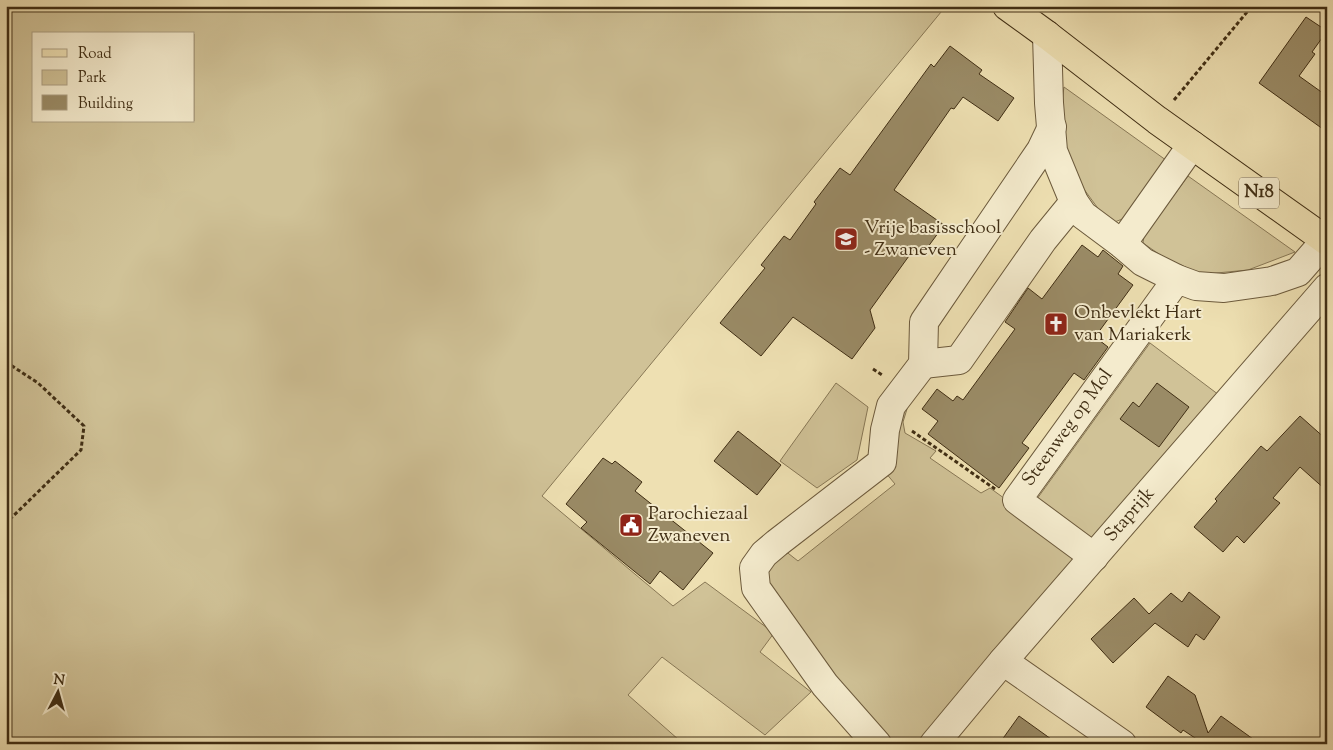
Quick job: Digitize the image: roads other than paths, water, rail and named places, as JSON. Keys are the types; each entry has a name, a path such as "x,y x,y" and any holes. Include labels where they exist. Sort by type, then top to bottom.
{"main road":[{"name":"N18","path":"1007,6 1192,146 1326,240"}],"street":[{"path":"1047,35 1049,103 1053,151 1074,202 1083,215 1143,262 1196,286 1224,288 1272,280 1298,272 1326,240"},
{"path":"876,744 825,685 756,588 754,568 764,554 777,543 882,462 885,430 891,406 924,364 924,322 1041,150 1052,127"},
{"path":"1122,244 1192,146"},
{"path":"924,364 959,360 1043,240 1074,202"},
{"name":"Steenweg op Mol","path":"1094,557 1016,500 1177,279"},
{"name":"Staprijk","path":"934,744 1003,661 1327,288"},
{"path":"1003,661 1122,744"}],"place":[{"name":"Vrije basisschool - Zwaneven","path":"846,239"},
{"name":"Onbevlekt Hart van Mariakerk","path":"1056,324"},
{"name":"Parochiezaal Zwaneven","path":"631,525"}]}
